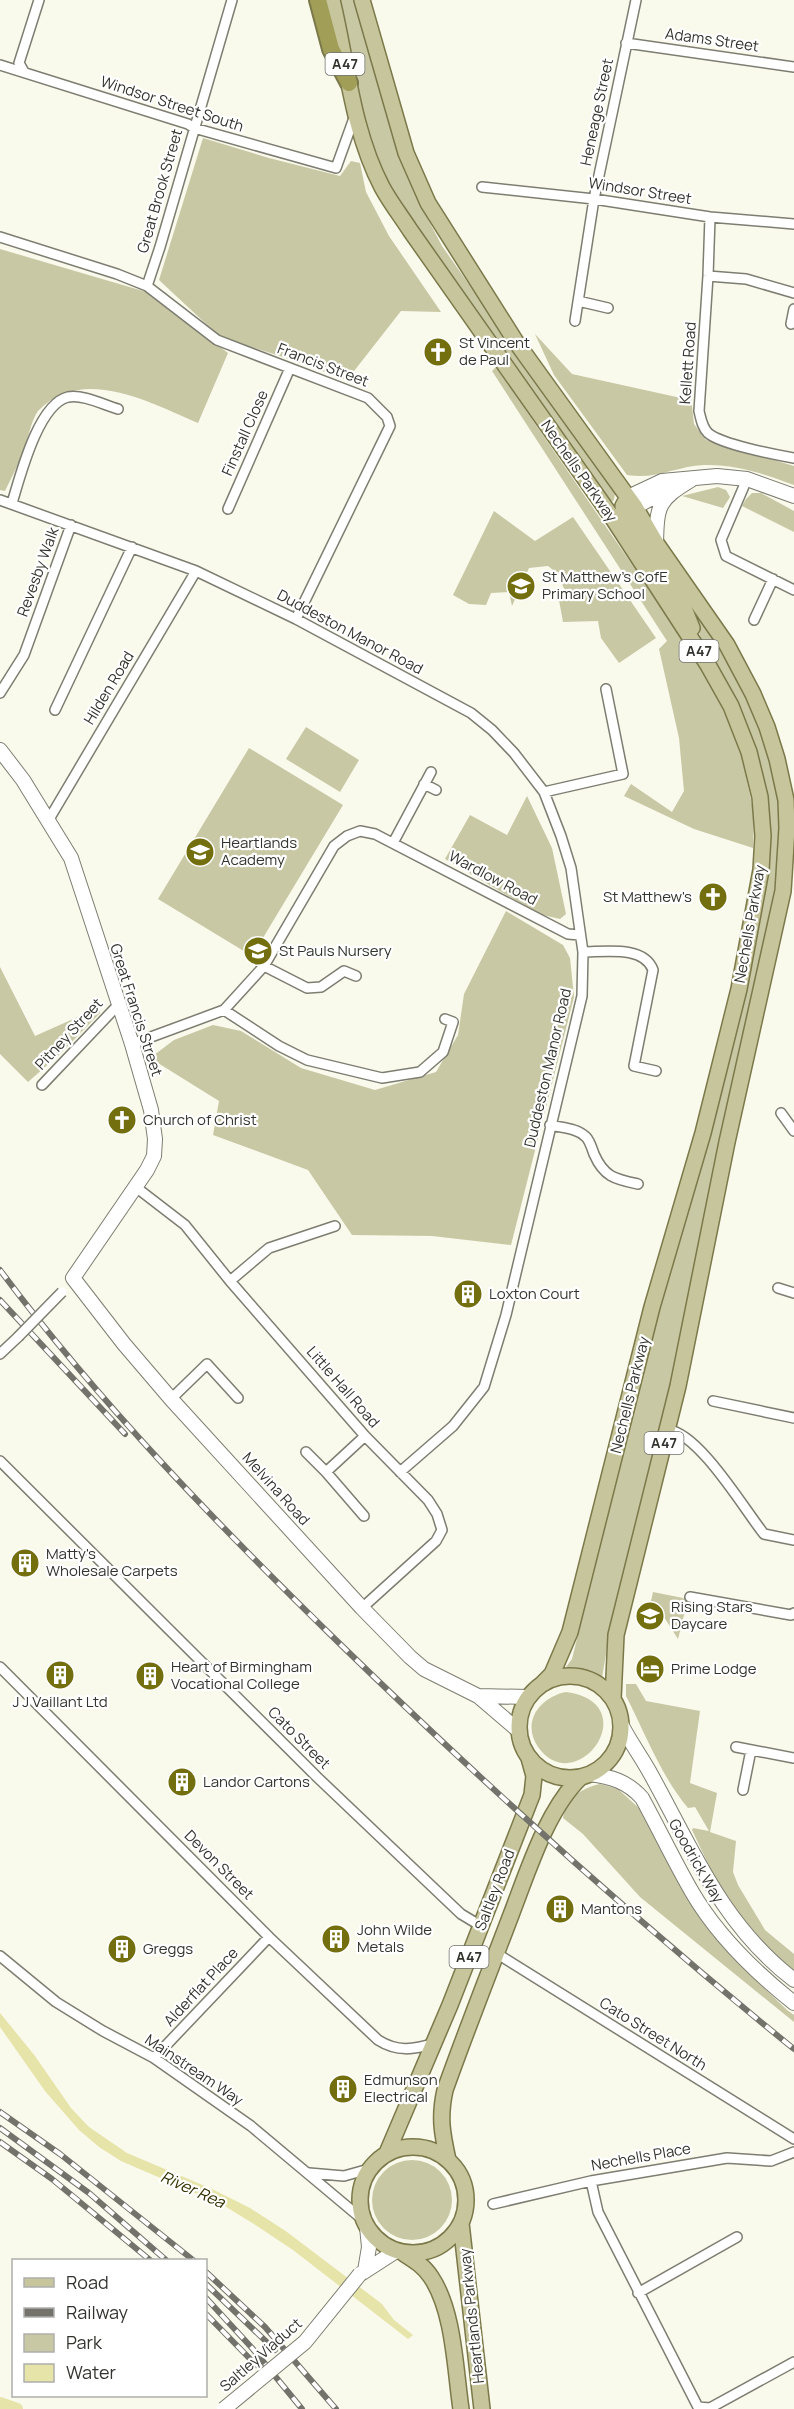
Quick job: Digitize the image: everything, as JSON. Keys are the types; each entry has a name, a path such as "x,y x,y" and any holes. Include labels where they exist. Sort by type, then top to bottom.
{"highway":[{"path":"318,0 330,49 349,83"}],"main road":[{"name":"Nechells Parkway","path":"332,0 366,150 387,196 625,510 657,543 727,645 753,694 777,759 786,800 787,828 783,891 668,1430 616,1635 613,1699"},
{"name":"Nechells Parkway","path":"362,0 406,153 428,203 669,579 686,611 702,656 731,706 749,752 760,797 763,836 757,901 739,988 703,1133 649,1318 570,1632 552,1674 541,1685"},
{"path":"625,510 662,481 717,476 747,478 794,496"},
{"path":"657,543 659,508 670,493 695,478"},
{"name":"Great Francis Street","path":"0,750 24,780 71,858 132,1044 151,1110 155,1139 154,1156 137,1188 73,1278"},
{"name":"Melvina Road","path":"73,1278 124,1344 171,1399 362,1608 410,1657 424,1669 478,1696 519,1731"},
{"name":"A47","path":"528,1697 541,1685 556,1678 580,1677 602,1687 613,1699 621,1724 619,1739 613,1754 603,1766 586,1775"},
{"name":"Melvina Road","path":"478,1696 528,1697"},
{"path":"519,1731 522,1707 528,1697"},
{"name":"Goodrick Way","path":"621,1724 648,1769 696,1862 726,1910 746,1935 794,1980"},
{"name":"A47","path":"519,1731 522,1745 529,1758"},
{"path":"529,1758 539,1768 552,1775 567,1778 586,1775"},
{"name":"Saltley Road","path":"387,2153 435,2043 532,1795 534,1776 529,1758"},
{"name":"Saltley Road","path":"448,2160 441,2130 440,2110 445,2090 496,1953 547,1828 568,1789 586,1775"},
{"name":"Goodrick Way","path":"586,1775 625,1782 635,1790 693,1893 717,1927 739,1954 794,2003"},
{"path":"362,2273 369,2247 359,2202 362,2185 369,2169 387,2153 403,2147 419,2147 434,2151 448,2160 459,2173 465,2189 466,2207 461,2223 451,2238 437,2248 420,2253 399,2252 384,2246 364,2223"},
{"name":"Heartlands Parkway","path":"461,2223 482,2409"},
{"name":"Heartlands Parkway","path":"399,2252 420,2264 431,2277 443,2304 449,2323 461,2409"},
{"name":"Saltley Viaduct","path":"224,2409 305,2342 362,2273 399,2252"}],"street":[{"path":"24,72 20,63 39,0"},
{"name":"Great Brook Street","path":"147,286 232,0"},
{"name":"Heneage Street","path":"575,321 594,198 636,0"},
{"name":"Adams Street","path":"626,43 794,67"},
{"name":"Windsor Street South","path":"0,64 188,124 194,128 336,168 346,146 356,113"},
{"name":"Windsor Street","path":"482,187 594,198 710,217 794,224"},
{"name":"Kellett Road","path":"710,217 699,411 704,427 716,437 769,454 794,458"},
{"name":"Francis Street","path":"0,237 117,274 147,286 217,340 368,398 387,417 390,426 296,619"},
{"path":"708,276 746,279 794,293"},
{"path":"578,301 608,308"},
{"path":"791,324 794,309"},
{"name":"Finstall Close","path":"228,509 290,368"},
{"path":"12,503 42,421 51,408 67,397 88,399 118,409"},
{"path":"747,478 721,540 722,547 726,556 794,590"},
{"name":"Duddeston Manor Road","path":"0,500 196,571 296,619 471,713 514,753 544,792 570,867 583,952 582,996 506,1315 484,1387 453,1426 400,1472"},
{"name":"Revesby Walk","path":"0,693 24,655 71,525"},
{"path":"56,710 132,547"},
{"name":"Hilden Road","path":"48,821 196,571"},
{"path":"754,620 773,579"},
{"path":"544,792 623,774 606,688"},
{"path":"393,843 431,772"},
{"path":"424,784 436,790"},
{"name":"Wardlow Road","path":"132,1044 224,1010 264,966 334,846 347,836 360,831 375,834 568,934 580,936"},
{"path":"583,952 636,953 651,963 653,970 630,1064 656,1071"},
{"path":"264,966 307,988 321,987 341,968 356,975"},
{"name":"Pitney Street","path":"42,1085 118,1005"},
{"path":"224,1010 279,1046 307,1060 382,1078 420,1072 442,1052 453,1021"},
{"path":"781,1113 794,1131"},
{"path":"550,1125 576,1131 587,1137 605,1172 615,1179 638,1184"},
{"path":"612,1191 615,1179"},
{"name":"Little Hall Road","path":"137,1188 185,1225 230,1281 364,1436 428,1500 437,1514 442,1530 436,1541 362,1608"},
{"path":"230,1281 269,1248 335,1226"},
{"path":"0,1354 73,1278"},
{"path":"778,1288 794,1293"},
{"path":"171,1399 207,1364 238,1398"},
{"path":"713,1401 794,1418"},
{"path":"668,1430 674,1430 690,1441 713,1465 764,1534 794,1540"},
{"path":"326,1472 364,1436"},
{"path":"306,1452 364,1516"},
{"name":"Cato Street","path":"0,1461 317,1777 461,1914 481,1926"},
{"path":"690,1597 790,1615 794,1613"},
{"name":"Devon Street","path":"0,1667 269,1937 378,2040 400,2050 435,2043"},
{"path":"736,1747 794,1758"},
{"path":"743,1790 751,1750"},
{"name":"Alderflat Place","path":"154,2058 269,1937"},
{"name":"Cato Street North","path":"496,1953 794,2139"},
{"name":"Mainstream Way","path":"0,1956 56,2002 103,2031 154,2058 251,2126 309,2173 364,2223"},
{"name":"Nechells Place","path":"493,2204 591,2181 728,2158 771,2160 794,2152"},
{"path":"309,2173 344,2176 369,2169"},
{"path":"591,2181 598,2212 698,2407 710,2408 794,2362"},
{"path":"638,2293 737,2236"}],"green space":[{"path":"339,0 358,0 420,204 442,246 615,493 614,500 609,504 412,226 383,170 369,135 346,40"},
{"path":"203,138 340,176 351,161 360,163 366,192 389,236 441,312 401,311 347,380 220,337 159,280"},
{"path":"0,249 150,293 228,353 198,423 160,406 117,392 96,389 76,390 57,397 39,410 17,467 5,491 0,490"},
{"path":"535,334 572,374 681,398 691,397 694,424 706,440 794,466 794,485 750,470 716,465 694,466 647,476 627,475 554,375"},
{"path":"496,367 695,656 730,723 742,757 754,814 753,848 694,829 624,796 631,784 672,812 684,791 679,738 659,649 667,641 492,371"},
{"path":"718,487 726,490 730,497 723,508 682,496"},
{"path":"752,493 761,493 794,511 794,532 742,506"},
{"path":"494,511 535,541 573,517 656,638 619,663 601,638 598,621 563,622 559,600 568,598 558,574 548,566 529,568 512,606 509,592 491,593 486,605 469,604 453,595"},
{"path":"687,598 736,675 753,707 764,740 781,812 779,862 770,919 664,1412 608,1642 602,1678 580,1668 566,1667 572,1659 651,1335 687,1215 769,831 705,648 686,601"},
{"path":"306,727 359,760 340,792 286,759"},
{"path":"249,748 343,805 252,956 158,899"},
{"path":"527,796 552,848 566,914 560,919 539,914 445,859 470,815 507,835"},
{"path":"506,911 563,945 570,958 574,997 511,1245 432,1236 352,1235 308,1170 213,1135 219,1101 150,1058 174,1040 213,1025 241,1031 301,1068 375,1090 436,1072 458,1035 464,994"},
{"path":"0,967 35,1036 100,1007 100,1013 60,1054 28,1082 0,1054"},
{"path":"653,1592 688,1599 678,1639 655,1603 651,1601"},
{"path":"626,1684 636,1684 646,1701 700,1711 690,1783 717,1793 710,1832 736,1841 733,1872 738,1885 765,1930 794,1954 794,1975 745,1928 718,1885 692,1830 693,1828 709,1831 695,1807 688,1808 678,1796 662,1768 626,1696"},
{"path":"566,1692 590,1700 601,1713 603,1728 597,1744 585,1756 570,1763 554,1761 538,1747 533,1738 532,1729 536,1712 541,1705 548,1699"},
{"path":"600,1784 618,1789 640,1809 692,1903 731,1956 794,2015 794,2022 640,1897 583,1834 563,1818 568,1805 576,1795"},
{"path":"412,2160 427,2163 440,2172 449,2185 452,2200 449,2215 440,2228 427,2237 412,2240 397,2237 384,2228 375,2215 372,2200 375,2185 384,2172 397,2163"}],"water":[{"name":"River Rea","path":"0,2013 35,2056 71,2108 89,2127 127,2153 212,2189 250,2208 287,2232 382,2304 394,2320 413,2335 408,2339 293,2250 223,2205 121,2161 99,2147 79,2130 45,2091 0,2027"}],"waterway":[{"path":"0,2403 17,2409"}],"railway":[{"path":"0,1270 78,1368 162,1463 339,1643 562,1851 794,2049"},
{"path":"0,1300 125,1434"},
{"path":"0,2112 60,2154 192,2259"},
{"path":"0,2128 89,2193 165,2259"},
{"path":"0,2142 52,2179 149,2259"},
{"path":"207,2273 265,2327 336,2409"},
{"path":"207,2285 275,2350"},
{"path":"207,2299 252,2348 302,2409"},
{"path":"207,2315 256,2365"}],"place":[{"name":"St Vincent de Paul","path":"438,352"},
{"name":"St Matthew's CofE Primary School","path":"521,586"},
{"name":"Heartlands Academy","path":"200,852"},
{"name":"St Matthew's","path":"713,897"},
{"name":"St Pauls Nursery","path":"258,951"},
{"name":"Church of Christ","path":"122,1120"},
{"name":"Loxton Court","path":"468,1294"},
{"name":"Matty's Wholesale Carpets","path":"25,1563"},
{"name":"Rising Stars Daycare","path":"650,1616"},
{"name":"Prime Lodge","path":"650,1669"},
{"name":"J J Vaillant Ltd","path":"60,1675"},
{"name":"Heart of Birmingham Vocational College","path":"150,1676"},
{"name":"Landor Cartons","path":"182,1782"},
{"name":"Mantons","path":"560,1909"},
{"name":"John Wilde Metals","path":"336,1939"},
{"name":"Greggs","path":"122,1949"},
{"name":"Edmunson Electrical","path":"343,2089"}]}
